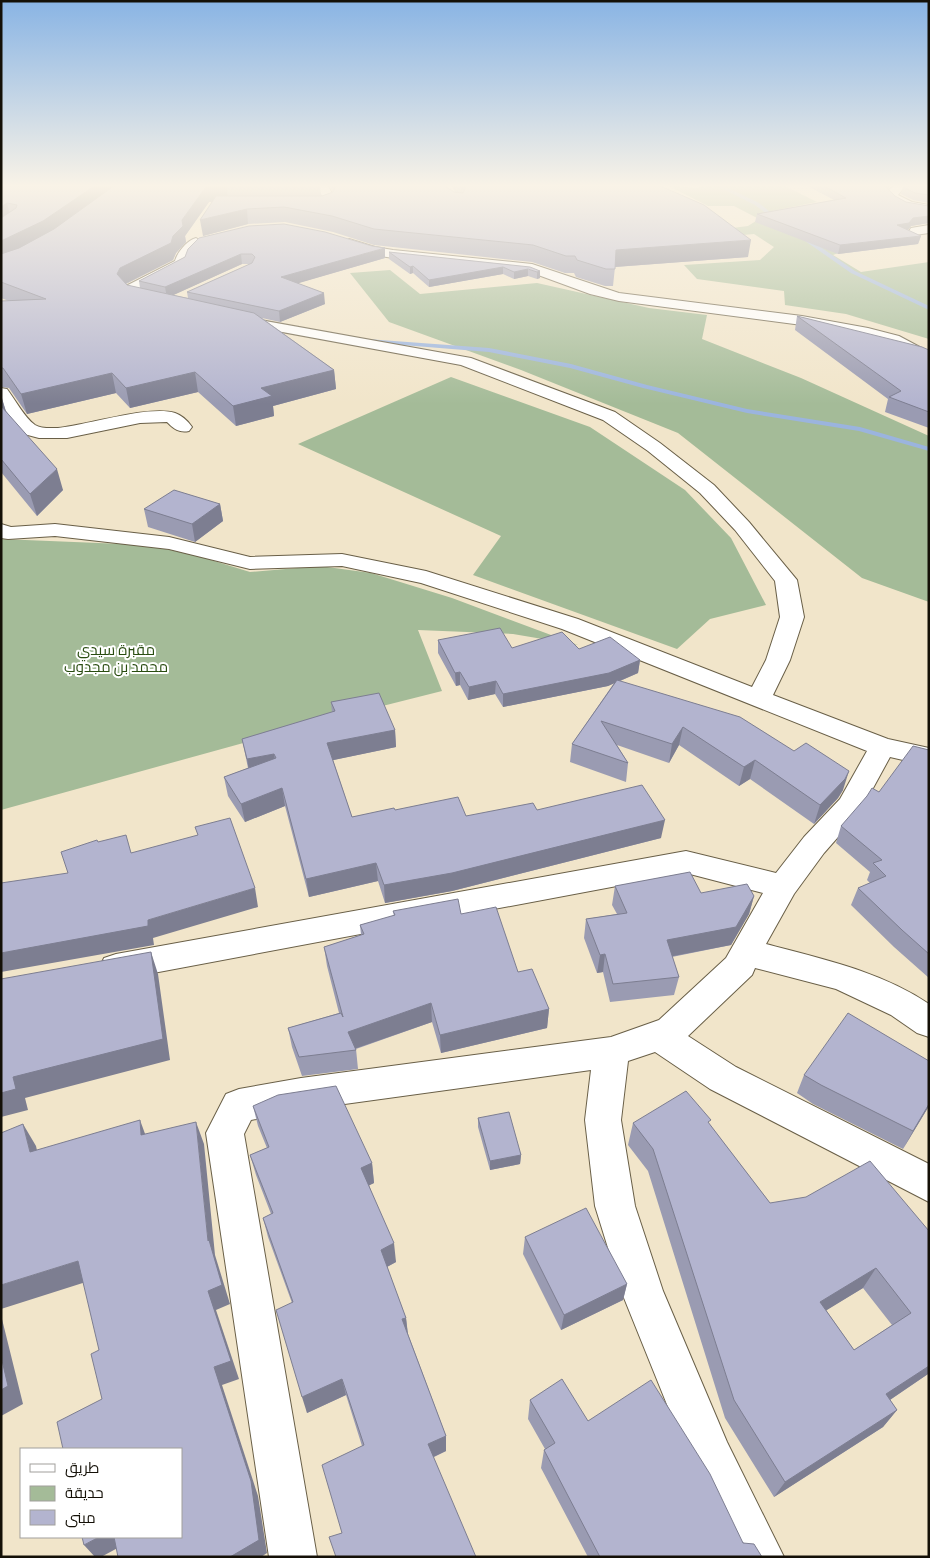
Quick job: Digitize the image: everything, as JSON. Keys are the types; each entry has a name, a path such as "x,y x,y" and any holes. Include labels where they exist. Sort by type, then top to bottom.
{"street":[{"path":"172,305 136,298 129,290 181,263 182,258"},
{"path":"436,258 532,268 595,291 628,299 791,318 864,331 890,338 910,347 929,359"},
{"path":"220,316 265,326 465,361 609,416 654,447 707,489 742,526 786,580 792,617 778,660 759,698"},
{"path":"1,393 28,429 41,434 77,432 143,418 171,417 183,427"},
{"path":"1,530 8,533 55,530 169,543 250,563 342,560 416,576 570,624 882,746 929,757"},
{"path":"293,1557 225,1133 240,1106 293,1095 611,1052 670,1031 740,966 745,952 782,886 814,845 850,804 882,746"},
{"path":"86,972 686,862 782,886"},
{"path":"745,952 844,978 903,1005 929,1023"},
{"path":"658,1035 723,1078 929,1184"},
{"path":"611,1052 603,1120 615,1206 643,1293 711,1458 760,1557"}],"green space":[{"path":"762,258 837,258 861,272 929,262 929,339 846,314 785,305 784,291 697,279 684,265 760,260"},
{"path":"390,270 420,294 537,283 649,308 707,315 702,339 801,378 929,436 929,602 862,578 678,433 521,370 389,322 350,273"},
{"path":"451,377 590,427 685,490 731,538 766,605 710,619 677,649 473,575 501,536 298,444"},
{"name":"مقبرة سيدي محمد بن مجدوب","path":"1,539 147,545 198,556 250,572 320,566 371,573 452,598 578,645 513,634 418,630 442,691 319,722 1,810"}],"building":[{"path":"1,258 141,258 120,268 117,274 127,285 254,313 334,370 261,388 272,396 233,406 195,372 126,388 112,373 21,394 3,368 1,368 1,301 46,299 1,282"},
{"path":"184,258 232,258 165,287 139,281"},
{"path":"255,258 350,258 281,277 324,293 279,311 187,292 252,263"},
{"path":"397,258 443,258 530,267 540,271 528,269 514,272 503,267 429,280 413,266 410,267"},
{"path":"576,258 616,258 615,269 606,269 577,260"},
{"path":"797,316 929,350 929,412 889,397 901,391"},
{"path":"1,406 57,469 30,494 1,459"},
{"path":"174,490 220,504 192,524 144,509"},
{"path":"500,628 512,648 562,632 579,649 610,637 640,660 609,673 503,694 496,681 469,687 460,672 455,673 438,640"},
{"path":"617,680 740,717 794,751 806,743 849,771 845,779 820,805 755,760 744,767 683,727 672,744 601,721 628,763 572,744"},
{"path":"379,693 395,730 327,743 352,817 458,797 466,816 533,803 537,810 642,785 665,820 452,873 384,885 376,863 306,879 282,788 241,804 224,777 276,758 274,754 247,759 242,739 335,711 331,702"},
{"path":"913,746 929,750 929,954 858,888 886,876 873,863 882,860 841,826 872,788 879,792"},
{"path":"230,818 255,888 148,920 148,926 1,953 1,883 68,873 61,852 97,840 98,842 126,835 131,853 198,835 195,827"},
{"path":"690,872 701,893 747,884 754,896 736,927 667,940 679,977 613,984 605,954 600,955 586,919 627,913 615,886"},
{"path":"458,899 461,914 496,907 518,972 532,969 549,1009 440,1035 431,1003 348,1032 356,1050 299,1057 288,1028 341,1013 343,1017 324,947 364,934 360,925 395,915 393,911"},
{"path":"151,952 163,1039 13,1077 16,1089 1,1093 1,979"},
{"path":"848,1013 929,1061 929,1104 913,1131 804,1075"},
{"path":"336,1086 372,1163 361,1168 394,1243 381,1250 406,1318 402,1319 446,1436 428,1444 476,1557 336,1557 329,1537 342,1533 322,1465 364,1445 342,1379 302,1397 276,1310 293,1302 263,1218 273,1213 250,1155 269,1147 253,1106 278,1095"},
{"path":"686,1091 711,1120 708,1122 770,1203 806,1197 870,1161 929,1231 929,1366 886,1394 897,1410 785,1482 734,1400 653,1149 633,1123","holes":["876,1268 911,1313 854,1350 820,1302"]},
{"path":"509,1112 521,1155 490,1161 478,1118"},
{"path":"140,1120 141,1135 196,1122 208,1241 222,1285 208,1291 231,1361 214,1367 251,1481 259,1540 230,1557 118,1557 114,1538 182,1538 182,1448 63,1448 57,1422 102,1399 91,1354 99,1350 78,1261 1,1285 1,1133 23,1124 30,1152"},
{"path":"586,1208 627,1284 564,1315 525,1237"},
{"path":"1,1356 8,1386 1,1390"},
{"path":"562,1379 588,1421 651,1380 710,1474 743,1543 754,1544 762,1557 600,1557 544,1450 555,1443 530,1400"},
{"path":"82,1538 97,1538 84,1545"}],"waterway":[{"path":"833,258 853,272 929,308"},
{"path":"367,341 489,350 571,366 645,387 747,411 860,429 929,449"}]}
